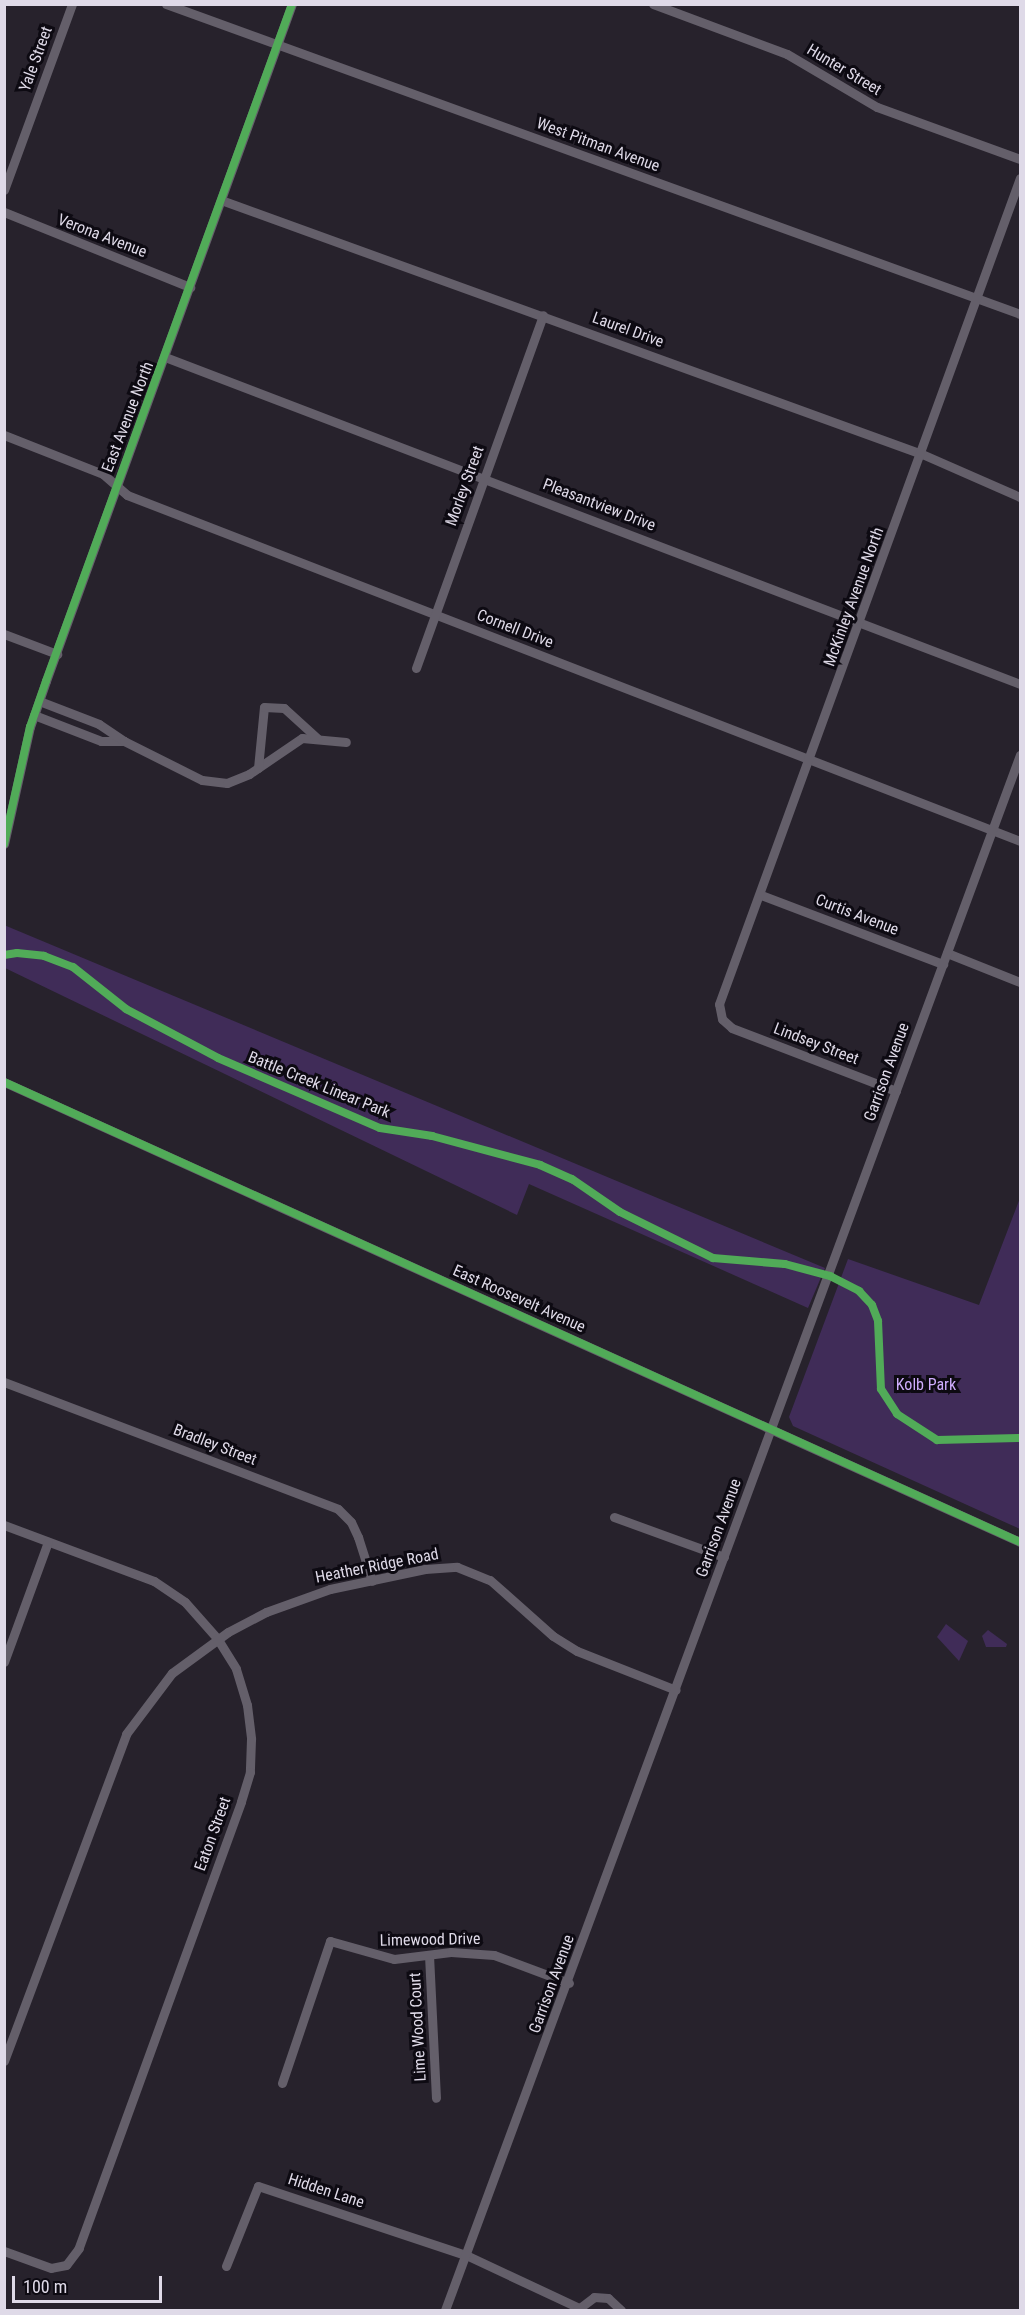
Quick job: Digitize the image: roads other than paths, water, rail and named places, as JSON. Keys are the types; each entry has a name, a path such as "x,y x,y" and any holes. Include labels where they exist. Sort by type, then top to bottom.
{"street":[{"name":"Yale Street","path":"4,190 72,4"},
{"name":"West Pitman Avenue","path":"166,4 1020,314"},
{"name":"East Avenue North","path":"5,842 34,715 292,4"},
{"name":"Hunter Street","path":"652,4 787,54 877,107 1020,159"},
{"name":"McKinley Avenue North","path":"726,1024 718,1012 719,1004 922,454 1020,178"},
{"name":"Laurel Drive","path":"221,200 922,454 1020,497"},
{"name":"Verona Avenue","path":"4,212 190,287"},
{"name":"Morley Street","path":"416,668 543,315"},
{"name":"Pleasantview Drive","path":"165,357 485,477 1020,684"},
{"name":"Cornell Drive","path":"4,435 103,474 127,495 1020,841"},
{"path":"4,633 57,654"},
{"path":"39,701 99,724 124,741 202,780 228,783 258,768 302,738 346,742"},
{"path":"258,768 264,707 284,708 317,738"},
{"path":"34,715 101,741 124,741"},
{"name":"Garrison Avenue","path":"445,2310 569,1983 723,1557 1020,755"},
{"name":"Curtis Avenue","path":"761,895 942,964"},
{"path":"946,953 1020,982"},
{"name":"Lindsey Street","path":"726,1024 896,1091"},
{"name":"East Roosevelt Avenue","path":"4,1082 1020,1542"},
{"name":"Bradley Street","path":"4,1382 338,1509 351,1522 372,1581"},
{"path":"614,1517 723,1557"},
{"name":"Eaton Street","path":"4,1525 153,1581 185,1602 217,1638 236,1668 247,1705 250,1772 79,2248 66,2265 51,2268 4,2251"},
{"path":"4,1662 48,1542"},
{"name":"Heather Ridge Road","path":"4,2061 126,1734 171,1672 217,1638 292,1601 372,1581 457,1567 490,1580 553,1636 577,1651 676,1690"},
{"name":"Limewood Drive","path":"282,2082 330,1941 379,1958 451,1952 495,1955 569,1983"},
{"name":"Lime Wood Court","path":"429,1955 436,2098"},
{"name":"Hidden Lane","path":"226,2266 258,2186 466,2254"},
{"path":"466,2254 578,2309 594,2297 608,2298 621,2310"}],"park label":[{"name":"Kolb Park","path":"926,1385"}]}
